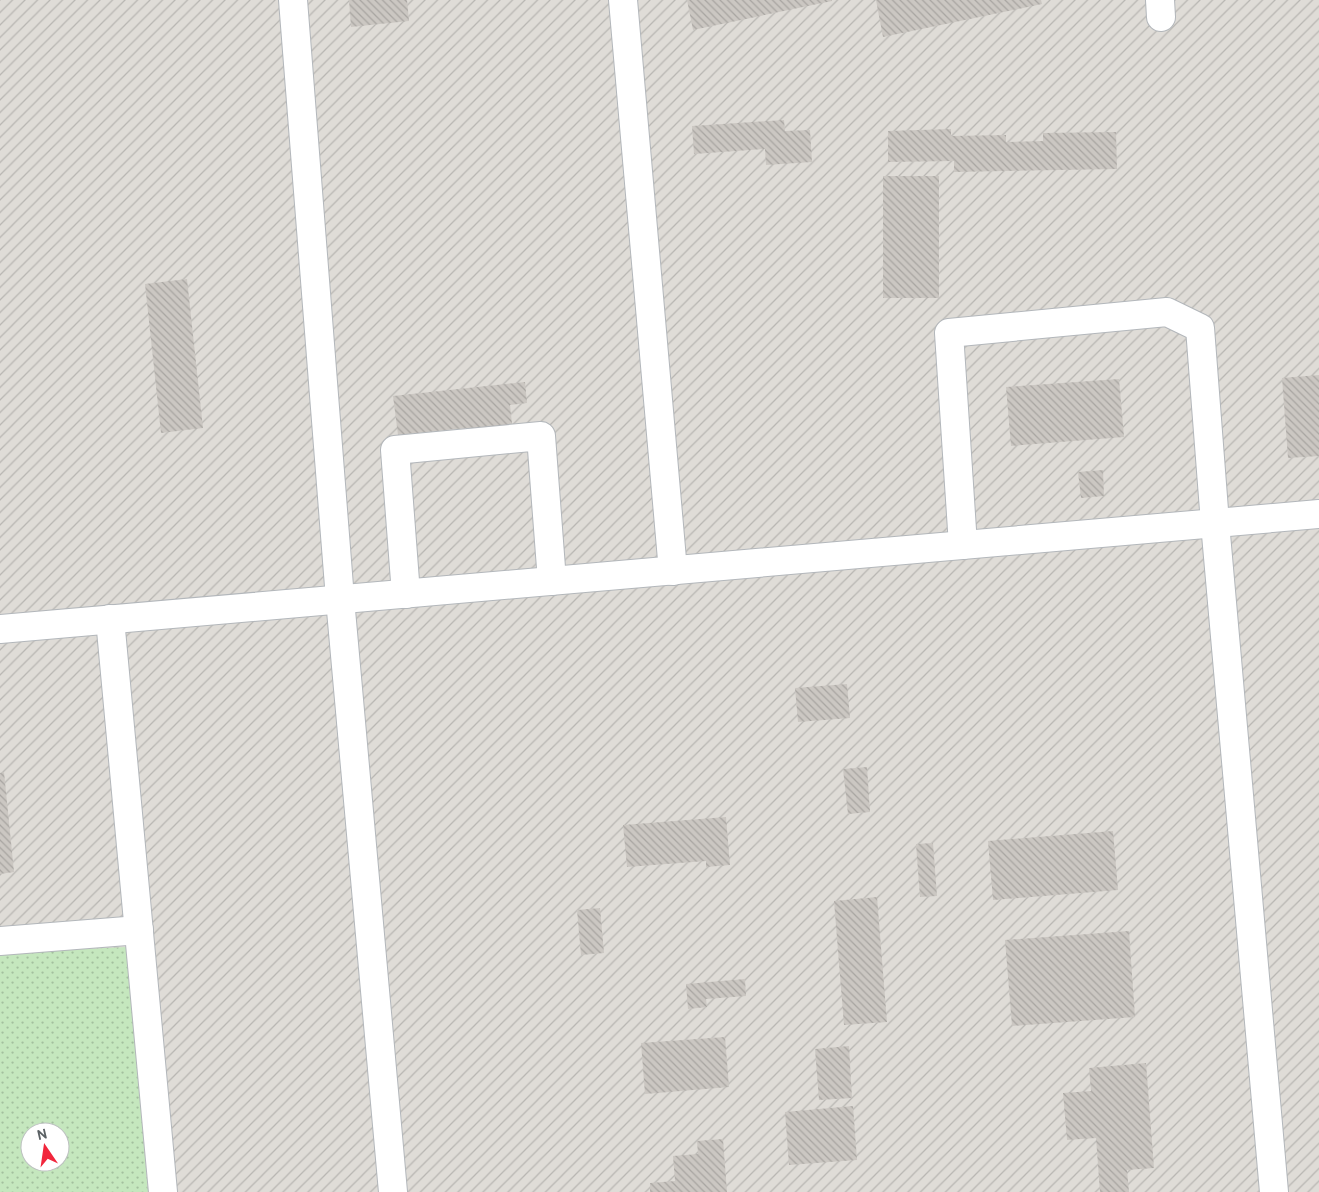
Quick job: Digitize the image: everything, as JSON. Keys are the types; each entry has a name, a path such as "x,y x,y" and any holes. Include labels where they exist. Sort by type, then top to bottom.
{"lane":[{"path":"293,0 340,599 393,1192"},
{"path":"623,0 673,571"},
{"path":"963,545 949,333 1167,312 1200,328 1214,523 1274,1192"},
{"path":"406,594 395,450 541,436 552,581"},
{"path":"0,629 1319,514"},
{"path":"110,619 163,1192"},
{"path":"0,941 139,930"}],"shaded area":[{"path":"0,0 1319,0 1319,1192 0,1192"}],"green space":[{"path":"127,947 148,1192 0,1192 0,953"}],"building":[{"path":"349,0 407,0 409,21 351,27"},
{"path":"687,0 832,0 832,1 693,30"},
{"path":"876,0 1041,0 1042,4 883,37"},
{"path":"784,120 785,131 810,130 812,162 766,165 765,149 694,154 692,126"},
{"path":"951,129 951,136 1006,135 1006,142 1043,141 1043,133 1116,132 1117,169 954,172 954,161 888,162 888,131"},
{"path":"883,176 939,176 939,298 883,298"},
{"path":"187,279 203,428 161,433 145,284"},
{"path":"1319,375 1319,456 1288,458 1282,378"},
{"path":"1119,379 1124,437 1011,446 1006,387"},
{"path":"525,382 527,403 510,405 513,433 468,438 466,428 398,435 393,396"},
{"path":"1103,470 1104,496 1081,498 1078,472"},
{"path":"847,684 850,718 798,722 795,688"},
{"path":"867,767 870,812 848,814 843,769"},
{"path":"4,772 14,872 0,874 0,773"},
{"path":"726,817 730,865 706,867 706,861 627,867 623,825"},
{"path":"1113,831 1118,890 993,900 988,841"},
{"path":"933,843 937,896 920,897 916,844"},
{"path":"877,897 887,1022 844,1025 834,901"},
{"path":"600,908 604,953 581,955 577,910"},
{"path":"1129,931 1135,1017 1012,1026 1005,940"},
{"path":"745,979 746,996 706,999 707,1007 688,1009 686,984"},
{"path":"725,1037 729,1087 645,1094 641,1043"},
{"path":"849,1046 852,1098 819,1100 815,1049"},
{"path":"1146,1063 1154,1168 1127,1170 1129,1192 1100,1192 1096,1138 1067,1140 1063,1093 1091,1091 1089,1068"},
{"path":"853,1106 857,1160 789,1165 785,1112"},
{"path":"723,1139 727,1192 650,1192 650,1183 675,1181 673,1156 698,1154 697,1141"}]}
